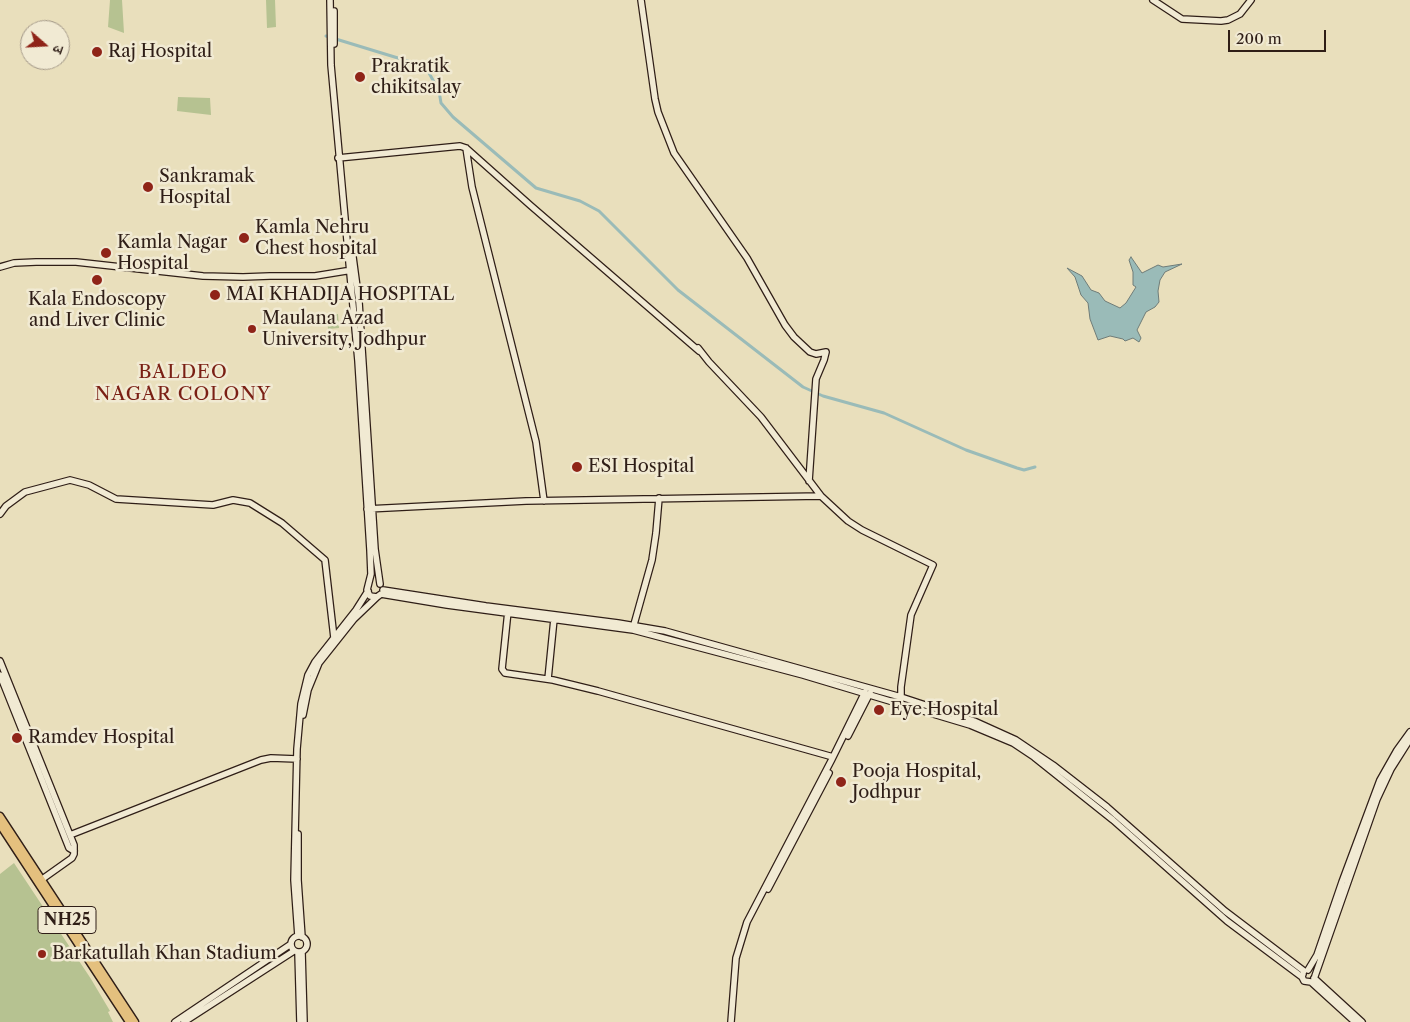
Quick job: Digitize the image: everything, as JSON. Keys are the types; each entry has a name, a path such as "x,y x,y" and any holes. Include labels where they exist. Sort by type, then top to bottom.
{"main road":[{"name":"NH25","path":"0,816 4,832 134,1022"},
{"name":"NH25","path":"4,832 41,880 134,1022"}],"street":[{"path":"332,0 332,48 340,158 352,270 359,302 370,508 371,574 368,589 370,596 380,591 554,619 633,628"},
{"path":"641,0 655,99 674,153 747,258 773,305 794,337 810,352 816,354 826,352 816,379 809,481"},
{"path":"1153,0 1182,19 1221,21 1240,14 1251,0"},
{"path":"340,158 460,146 466,148 526,200 533,203 578,241 698,348 761,417 820,496 848,521 862,530 933,565 911,615 901,686 902,697"},
{"path":"466,148 472,187 536,442 544,500"},
{"path":"0,268 62,264 243,280 315,276 352,270"},
{"path":"0,514 6,506 25,492 70,480 85,483 116,499 213,505 233,500 250,503 282,523 325,560 334,638"},
{"path":"370,508 544,500 820,496"},
{"path":"633,628 652,560 659,498"},
{"path":"300,936 298,880 300,751 303,715 308,690 319,663 354,619 380,591 370,508"},
{"path":"300,936 294,880 296,759 301,704 307,680 315,662 356,610 373,582 380,591"},
{"path":"508,611 680,635 868,691 970,725 1013,743 1113,820 1227,921 1305,973 1313,972 1313,979 1355,1022"},
{"path":"508,611 503,671 505,673 548,679 598,691 833,757"},
{"path":"548,679 554,619"},
{"path":"0,661 74,846 72,858 41,880"},
{"path":"0,675 69,848 74,851"},
{"path":"868,691 902,697 974,721 1016,740 1038,754 1107,807 1225,911 1305,973"},
{"path":"732,1022 736,958 746,922 868,691"},
{"path":"732,1022 740,956 750,923 868,691"},
{"path":"1313,979 1305,982 1305,973 1318,955 1342,882 1380,780 1410,732"},
{"path":"1313,979 1378,799 1391,769 1410,739"},
{"path":"70,836 262,760 272,758 296,759"},
{"path":"175,1022 291,944 293,939 300,936 306,939 308,944 306,949 298,952 184,1022"},
{"path":"291,944 298,952 304,1022"},
{"path":"298,952 300,1022"},
{"path":"1313,979 1362,1022"}],"green space":[{"path":"110,0 122,0 124,33 108,27"},
{"path":"266,0 275,0 276,27 267,28"},
{"path":"178,97 210,98 211,115 177,111"},
{"path":"338,314 339,328 328,329 327,315"},
{"path":"14,863 91,979 110,1011 108,1012 113,1022 0,1022 0,874"}],"water":[{"path":"1131,257 1142,273 1158,265 1163,267 1182,264 1165,272 1160,280 1159,302 1155,307 1146,312 1137,330 1141,338 1139,342 1133,338 1125,341 1110,336 1098,340 1090,319 1088,303 1081,295 1075,277 1067,268 1082,276 1091,290 1099,293 1105,301 1120,308 1126,303 1136,287 1133,285 1133,272 1129,260"}],"waterway":[{"path":"326,36 411,62 429,73 439,91 441,103 453,117 536,188 580,201 599,211 678,290 803,387 823,396 884,413 966,450 1017,468 1024,470 1035,467"}],"place":[{"name":"Raj Hospital","path":"97,52"},
{"name":"Prakratik chikitsalay","path":"360,77"},
{"name":"Sankramak Hospital","path":"148,187"},
{"name":"Kamla Nehru Chest hospital","path":"244,238"},
{"name":"Kamla Nagar Hospital","path":"106,253"},
{"name":"Kala Endoscopy and Liver Clinic","path":"97,280"},
{"name":"MAI KHADIJA HOSPITAL","path":"215,295"},
{"name":"Maulana Azad University, Jodhpur","path":"252,329"},
{"name":"ESI Hospital","path":"577,467"},
{"name":"Eye Hospital","path":"879,710"},
{"name":"Ramdev Hospital","path":"17,738"},
{"name":"Pooja Hospital, Jodhpur","path":"841,782"},
{"name":"Barkatullah Khan Stadium","path":"42,954"}],"district":[{"name":"BALDEO NAGAR COLONY","path":"183,384"}]}
